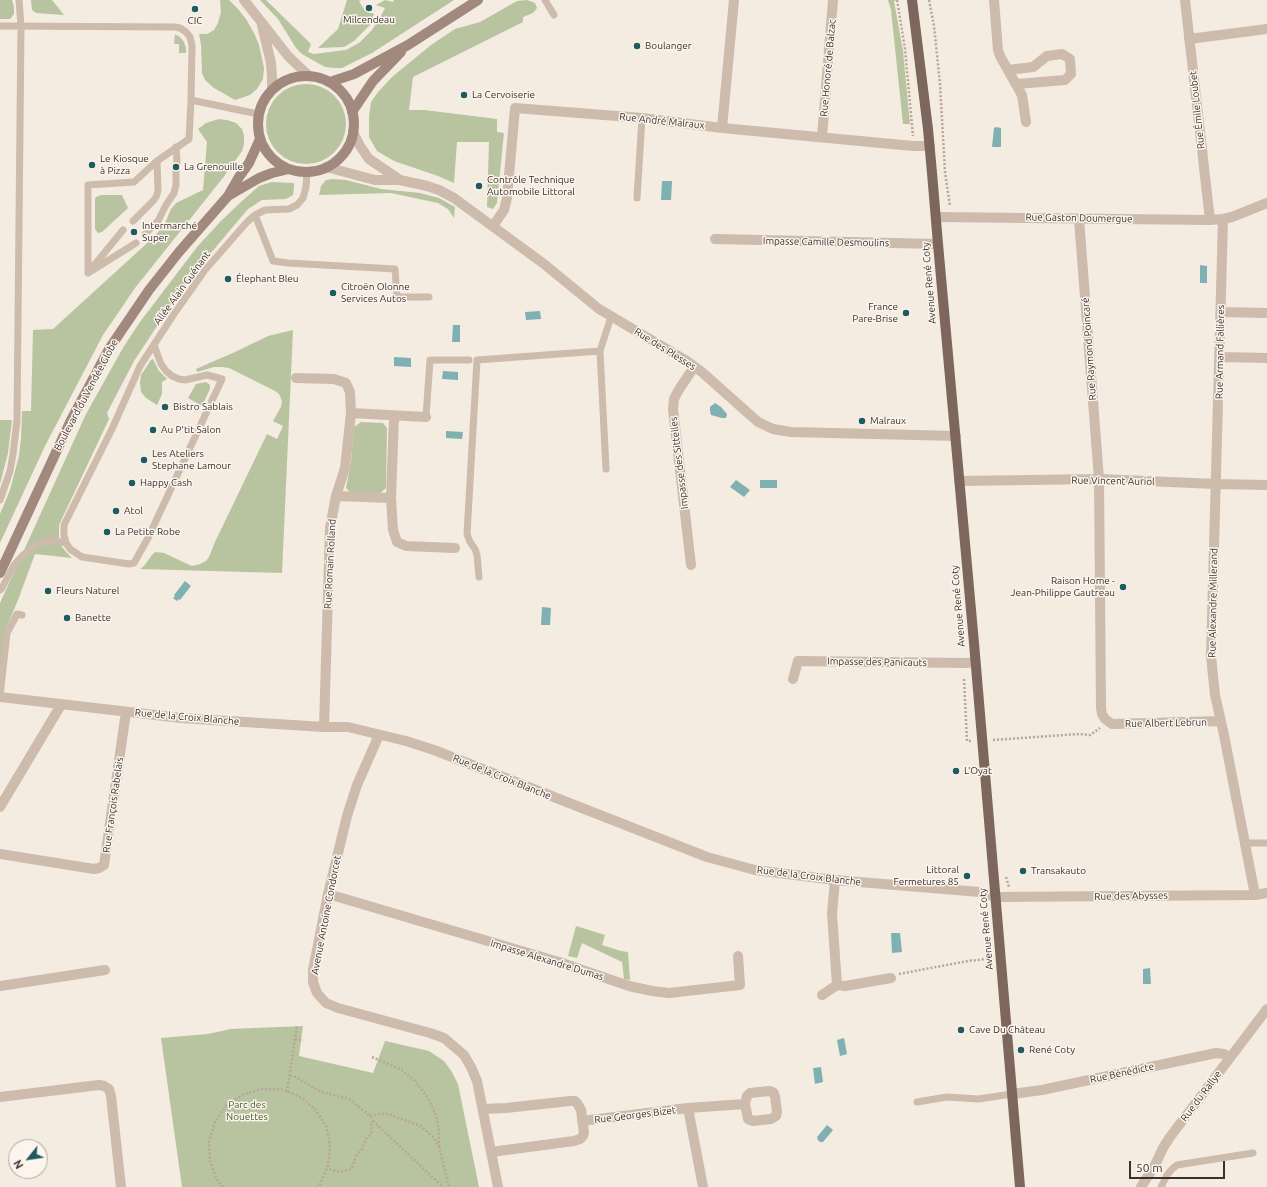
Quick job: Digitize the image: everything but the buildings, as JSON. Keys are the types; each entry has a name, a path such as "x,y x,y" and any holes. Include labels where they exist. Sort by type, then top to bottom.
{"main road":[{"path":"330,82 354,74 408,45 478,0"},
{"name":"Avenue René Coty","path":"912,0 930,146 1020,1187"},
{"path":"352,112 373,81 408,45"},
{"path":"308,75 330,82 340,90 348,100 352,112 354,123 353,132 348,147 339,159 326,167 307,172 289,169 277,162 267,152 260,139 258,114 263,101 272,89 282,81 295,76 308,75"},
{"name":"Boulevard du Vendée Globe","path":"0,573 71,420 109,349 153,285 228,196 249,163 260,139"},
{"name":"Boulevard du Vendée Globe","path":"228,196 259,178 289,169"}],"street":[{"path":"244,0 288,56 308,75"},
{"path":"722,128 734,0"},
{"name":"Rue Honoré de Balzac","path":"822,137 833,0"},
{"path":"994,0 998,50 1022,95 1026,122"},
{"name":"Rue Émile Loubet","path":"1185,0 1210,220"},
{"path":"261,21 272,63 272,89"},
{"path":"1189,39 1267,29"},
{"path":"1008,70 1033,67 1047,56 1062,54 1070,59 1071,74 1065,80 1017,84"},
{"name":"Rue André Malraux","path":"493,226 504,210 507,198 515,108 642,118 722,128 914,146 930,146"},
{"name":"Rue des Plesses","path":"353,132 369,159 400,180"},
{"name":"Rue des Plesses","path":"326,167 375,180 400,180 427,186 439,190 454,198 544,264 611,317 694,366 758,422 773,429 790,432 956,436"},
{"name":"Rue Gaston Doumergue","path":"936,217 1210,220 1223,219 1267,203"},
{"name":"Rue Raymond Poincaré","path":"1079,218 1099,479"},
{"name":"Rue Armand Fallières","path":"1216,484 1223,219"},
{"name":"Impasse Camille Desmoulins","path":"715,239 938,244"},
{"path":"1221,312 1267,313"},
{"path":"1220,357 1267,358"},
{"name":"Impasse des Sittelles","path":"691,565 673,409 674,399 694,366"},
{"name":"Rue Romain Rolland","path":"296,378 334,379 346,383 350,392 351,413 345,468 336,496 330,528 324,727"},
{"path":"351,413 426,417"},
{"path":"394,416 391,498 393,530 397,542 406,546 455,548"},
{"path":"1099,479 1101,708 1105,720 1108,722"},
{"name":"Rue Vincent Auriol","path":"959,481 1099,479 1267,485"},
{"name":"Rue Alexandre Millerand","path":"1216,484 1211,656 1215,695 1221,721"},
{"path":"336,496 391,498"},
{"name":"Impasse des Panicauts","path":"793,679 798,661 975,662"},
{"name":"Rue de la Croix Blanche","path":"0,697 181,718 324,727 348,727 406,741 434,750 708,857 755,870 835,880 980,892 995,898"},
{"path":"0,807 61,705"},
{"name":"Rue François Rabelais","path":"0,854 94,869 100,868 104,865 126,712"},
{"name":"Rue Albert Lebrun","path":"1108,722 1112,724 1221,721 1255,895"},
{"name":"Avenue Antoine Condorcet","path":"379,735 351,803 328,894 313,970 313,982 317,993 326,1003 338,1008 444,1038 464,1055 477,1081 498,1187"},
{"path":"835,880 832,914 837,985"},
{"name":"Rue des Abysses","path":"995,898 1255,895 1267,893"},
{"name":"Impasse Alexandre Dumas","path":"328,894 559,962 629,986 652,991 669,993 740,985 738,956"},
{"path":"0,986 105,970"},
{"path":"822,995 837,985 845,986 891,978"},
{"name":"Rue du Rallye","path":"1146,1185 1170,1137 1267,1009"},
{"name":"Rue Bénédicte","path":"1012,1094 1042,1090 1216,1053 1224,1054 1230,1058"},
{"path":"0,1097 99,1085 109,1089 121,1187"},
{"name":"Rue Georges Bizet","path":"483,1109 575,1101 580,1106 584,1133 580,1139 491,1152"},
{"name":"Rue Georges Bizet","path":"582,1121 688,1108 745,1104"},
{"name":"Rue Georges Bizet","path":"688,1108 703,1187"}],"lane":[{"path":"0,500 11,465 16,438 17,420 21,26 19,0"},
{"path":"545,0 554,15"},
{"path":"0,26 167,27 180,28 190,37 192,46 189,139 157,161 134,182 88,185 88,273"},
{"path":"191,100 258,114"},
{"path":"637,198 642,118"},
{"path":"176,147 176,162"},
{"path":"133,221 153,201 158,191 157,161"},
{"path":"146,234 158,221 166,204 174,192 176,185 176,172"},
{"name":"Allée Alain Guénant","path":"66,543 64,525 112,429 140,366 154,344 205,270 247,222 255,215 265,210 289,209 297,205 303,198 306,187 307,172"},
{"path":"158,191 166,204"},
{"path":"255,215 273,261 288,264 395,269 397,297 429,297"},
{"path":"88,273 123,230"},
{"path":"88,273 136,243"},
{"path":"606,469 600,351 611,317"},
{"path":"0,590 14,565 23,555 37,545 47,541 66,543 70,549 82,557 129,564 134,563 148,538 223,376 207,375 185,380 172,376 161,364 154,344"},
{"path":"479,577 477,555 467,534 477,360 600,351"},
{"path":"426,417 430,360 469,360"},
{"path":"0,697 7,633 17,614 22,616"},
{"path":"1245,843 1267,843"},
{"path":"917,1102 947,1097 978,1099 1012,1094"},
{"path":"1161,1187 1172,1169 1177,1165 1253,1153"}],"path":[{"path":"897,0 905,48 914,135 913,140"},
{"path":"929,0 934,26 940,84 945,172 949,206 953,209"},
{"path":"964,675 966,741 973,741"},
{"path":"989,740 1090,734 1108,722"},
{"path":"891,978 900,973 987,959"},
{"path":"288,1092 297,1026"},
{"path":"295,1039 303,1041"},
{"path":"372,1057 402,1070 415,1081 428,1098 436,1115 439,1130 439,1147"},
{"path":"290,1076 296,1077 321,1092 349,1100 370,1116 373,1121 442,1187"},
{"path":"223,1187 217,1180 210,1161 209,1141 215,1122 226,1106 242,1095 261,1089 281,1089 299,1096 315,1108 326,1126 330,1145 328,1166 320,1184 317,1187"},
{"path":"370,1116 388,1114 421,1126 433,1137 439,1147 449,1187"},
{"path":"327,1168 340,1172 351,1169 354,1165 356,1156 362,1149 366,1139 372,1131 371,1124 373,1121"}],"green space":[{"path":"0,0 12,0 14,14 10,19 0,19"},
{"path":"31,0 52,0 64,15 36,13 32,10"},
{"path":"220,0 229,0 246,19 259,45 264,68 263,79 257,89 250,95 235,100 214,88 205,80 202,73 199,34 207,34 214,30 221,12"},
{"path":"260,0 266,0 311,44 308,52 314,54 346,50 359,43 372,30 385,8 376,5 385,0 393,2 394,0 454,0 372,53 342,68 334,68 325,67 302,54 296,48 278,19"},
{"path":"347,0 361,0 359,1 365,11 374,14 370,25 354,41 344,47 318,48 338,29"},
{"path":"527,0 535,3 537,8 533,13 523,17 523,22 413,77 409,110 424,110 497,119 497,132 504,133 497,203 493,209 487,207 489,142 457,142 454,183 394,161 377,151 369,137 371,102 392,77 431,45 455,29 480,22 517,1"},
{"path":"888,0 897,0 894,1 903,51 910,124 903,124 891,10"},
{"path":"175,34 184,42 186,53 179,53 179,44 174,44"},
{"path":"306,84 321,87 334,96 343,109 346,124 343,139 334,152 321,161 306,164 291,161 278,152 269,139 266,124 269,109 278,96 291,87"},
{"path":"219,119 236,123 242,129 244,144 242,151 222,179 135,288 103,335 45,446 0,543 0,514 10,490 19,456 22,411 31,411 33,330 53,329 155,236 165,223 171,209 176,203 203,190 207,142 198,129 206,123"},
{"path":"326,180 346,180 381,189 420,193 439,198 455,207 454,218 448,209 438,203 391,193 319,195 321,186"},
{"path":"272,182 294,183 293,195 286,199 262,200 248,209 194,273 134,361 107,413 109,419 59,525 59,543 72,558 35,554 5,631 0,675 0,603 86,414 124,346 140,322 197,247 221,221 259,186"},
{"path":"101,195 122,195 128,208 102,232 98,233 95,229 95,199"},
{"path":"293,330 282,573 140,569 155,552 164,553 192,566 206,561 267,434 277,439 283,426 273,421 281,407 282,401 279,394 275,391 229,368 214,367 197,372 196,369 268,336"},
{"path":"153,359 159,371 167,379 162,382 162,394 157,405 146,398 141,392 140,382 141,375"},
{"path":"206,382 210,385 210,389 202,406 188,398 196,384"},
{"path":"0,420 12,420 8,453 0,484"},
{"path":"361,422 383,423 387,428 386,488 379,494 351,493 346,488 351,462 354,427"},
{"path":"576,926 605,935 602,945 628,952 630,980 624,979 622,962 582,943 577,958 568,956"},
{"name":"Parc des Nouettes","path":"303,1026 299,1056 373,1073 385,1041 429,1051 444,1061 458,1084 479,1187 182,1187 161,1038 208,1034 231,1029"}],"water":[{"path":"994,128 1001,128 1001,147 992,147"},
{"path":"662,181 672,181 671,200 661,200"},
{"path":"1200,265 1207,266 1207,283 1200,283"},
{"path":"540,311 541,319 526,320 525,312"},
{"path":"453,325 460,325 460,342 452,342"},
{"path":"394,357 411,358 411,367 394,366"},
{"path":"443,371 458,372 458,380 442,379"},
{"path":"715,403 727,414 726,418 711,415 710,407"},
{"path":"446,431 463,432 462,439 446,438"},
{"path":"736,480 750,490 744,497 730,487"},
{"path":"760,480 777,480 777,488 760,488"},
{"path":"185,581 191,586 180,600 179,599 177,601 173,598 175,596 174,595"},
{"path":"542,607 551,608 550,625 541,625"},
{"path":"891,933 900,933 902,952 892,953"},
{"path":"1150,968 1151,984 1143,984 1143,969"},
{"path":"844,1038 847,1054 840,1056 837,1040"},
{"path":"821,1067 823,1082 815,1084 813,1068"},
{"path":"827,1125 833,1130 823,1142 820,1142 817,1137"}],"place":[{"name":"Milcendeau","path":"369,8"},
{"name":"CIC","path":"195,9"},
{"name":"Boulanger","path":"637,46"},
{"name":"La Cervoiserie","path":"464,95"},
{"name":"Le Kiosque à Pizza","path":"92,165"},
{"name":"La Grenouille","path":"176,167"},
{"name":"Contrôle Technique Automobile Littoral","path":"479,186"},
{"name":"Intermarché Super","path":"134,232"},
{"name":"Élephant Bleu","path":"228,279"},
{"name":"Citroën Olonne Services Autos","path":"333,293"},
{"name":"France Pare-Brise","path":"906,313"},
{"name":"Bistro Sablais","path":"165,407"},
{"name":"Malraux","path":"862,421"},
{"name":"Au P'tit Salon","path":"153,430"},
{"name":"Les Ateliers Stephane Lamour","path":"144,460"},
{"name":"Happy Cash","path":"132,483"},
{"name":"Atol","path":"116,511"},
{"name":"La Petite Robe","path":"107,532"},
{"name":"Raison Home - Jean-Philippe Gautreau","path":"1123,587"},
{"name":"Fleurs Naturel","path":"48,591"},
{"name":"Banette","path":"67,618"},
{"name":"L'Oyat","path":"956,771"},
{"name":"Transakauto","path":"1023,871"},
{"name":"Littoral Fermetures 85","path":"967,876"},
{"name":"Cave Du Château","path":"961,1030"},
{"name":"René Coty","path":"1021,1050"}]}
